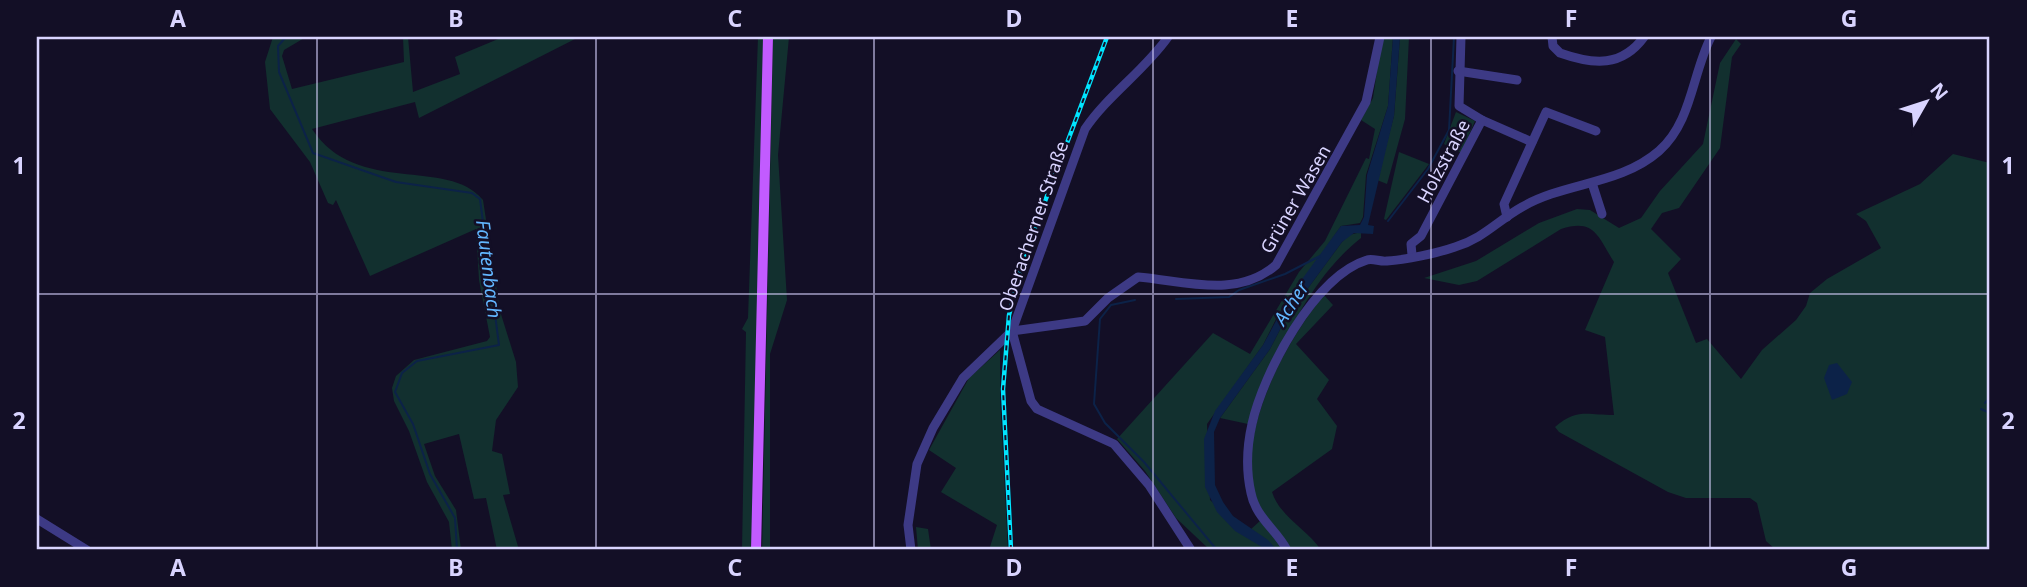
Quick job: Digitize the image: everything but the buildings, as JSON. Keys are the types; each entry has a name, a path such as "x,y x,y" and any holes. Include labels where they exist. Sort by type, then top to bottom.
{"main road":[{"path":"756,550 768,37"}],"street":[{"name":"Oberacherner Straße","path":"911,550 908,525 912,481 924,447 963,378 1012,331 1085,129 1100,110 1140,72 1168,37"},
{"name":"Grüner Wasen","path":"1012,331 1085,321 1108,298 1138,278 1211,285 1243,285 1262,278 1276,265 1358,119 1373,77 1380,37"},
{"name":"Holzstraße","path":"1412,255 1411,244 1421,236 1482,120 1459,106 1461,37"},
{"path":"1552,37 1553,46 1560,52 1617,61 1629,56 1644,37"},
{"path":"1287,550 1261,518 1248,479 1252,424 1284,344 1320,294 1348,270 1369,258 1385,262 1469,242 1490,232 1507,217 1541,198 1622,173 1648,159 1674,135 1711,37"},
{"path":"1458,71 1517,80"},
{"path":"1507,217 1504,204 1546,112 1596,131"},
{"path":"1482,120 1532,142"},
{"path":"1592,183 1602,214"},
{"path":"1421,236 1425,253"},
{"path":"1012,331 1031,401 1037,409 1114,444 1149,485 1191,550"},
{"path":"37,519 87,550"}],"green space":[{"path":"273,37 306,37 284,50 282,56 292,89 404,62 403,37 408,37 413,92 460,74 455,57 503,37 579,37 419,118 415,102 312,129 331,150 353,163 376,170 447,180 467,187 483,200 500,311 516,362 518,387 496,420 492,451 502,454 510,494 503,495 519,550 497,550 486,498 474,499 459,434 424,444 435,476 456,510 461,550 452,550 449,522 427,482 409,431 394,401 392,388 396,376 414,360 487,341 490,337 479,280 476,229 370,276 336,200 333,205 328,203 310,162 270,109 265,62"},
{"path":"758,37 764,37 752,550 742,550 746,332 742,329 748,318"},
{"path":"773,37 789,37 778,155 787,300 770,354 770,550 762,550"},
{"path":"1382,37 1393,37 1388,106 1366,175 1363,217 1360,223 1341,226 1207,424 1210,500 1267,550 1210,550 1176,518 1145,471 1117,439 1213,333 1250,354 1299,272 1325,241 1366,158 1369,159 1375,129 1361,120 1373,98"},
{"path":"1400,37 1409,37 1405,119 1387,184 1377,180 1394,116"},
{"path":"1736,39 1741,44 1732,57 1720,148 1679,208 1662,213 1651,229 1681,259 1668,273 1696,343 1707,339 1741,379 1762,350 1796,320 1806,306 1810,293 1827,279 1881,248 1866,221 1856,214 1920,184 1953,154 1990,163 1990,550 1776,550 1766,541 1757,503 1750,498 1686,498 1668,492 1559,432 1555,427 1576,415 1614,415 1605,337 1585,330 1614,262 1599,238 1588,228 1572,226 1561,229 1477,281 1459,285 1424,278 1476,261 1539,223 1577,209 1590,210 1619,228 1641,218 1660,191 1703,144 1720,63"},
{"path":"1456,112 1475,121 1461,153 1444,144"},
{"path":"1399,152 1429,164 1386,220 1384,219"},
{"path":"1361,232 1361,238 1341,256 1308,299 1281,348 1248,424 1220,418 1270,349 1286,318 1342,242 1349,235"},
{"path":"1324,295 1333,305 1296,344 1329,380 1317,399 1337,426 1332,449 1272,492 1281,509 1321,550 1292,550 1263,518 1253,492 1251,462 1255,432 1276,371 1291,342"},
{"path":"1000,350 1008,550 989,550 997,525 941,492 956,468 929,450 969,378"},
{"path":"1260,521 1285,550 1277,550 1250,530"},
{"path":"916,527 928,529 931,550 918,550"}],"water":[{"name":"Acher","path":"1393,37 1400,37 1394,116 1368,225 1374,226 1373,234 1354,233 1342,242 1286,318 1270,349 1220,418 1214,432 1215,485 1233,516 1268,540 1277,550 1267,550 1235,531 1217,512 1205,487 1204,439 1215,411 1263,345 1289,297 1341,226 1360,225 1364,217 1367,175 1388,106"},
{"path":"1837,363 1852,382 1847,394 1832,400 1824,378 1829,365"}],"waterway":[{"name":"Fautenbach","path":"286,37 278,46 279,72 313,153 396,182 472,193 480,199 499,345 417,361 402,373 395,392 413,424 430,474 455,518 457,550"},
{"path":"1388,221 1428,169 1449,130 1454,37"},
{"name":"Acher","path":"1176,299 1229,297 1239,290 1285,274 1320,256"},
{"path":"1135,300 1111,305 1100,319 1094,404 1105,423 1144,462 1217,550"},
{"path":"1985,403 1990,397"},
{"path":"1981,409 1990,413"}],"railway":[{"path":"1011,550 1003,389 1009,315 1024,257 1107,37"}]}
